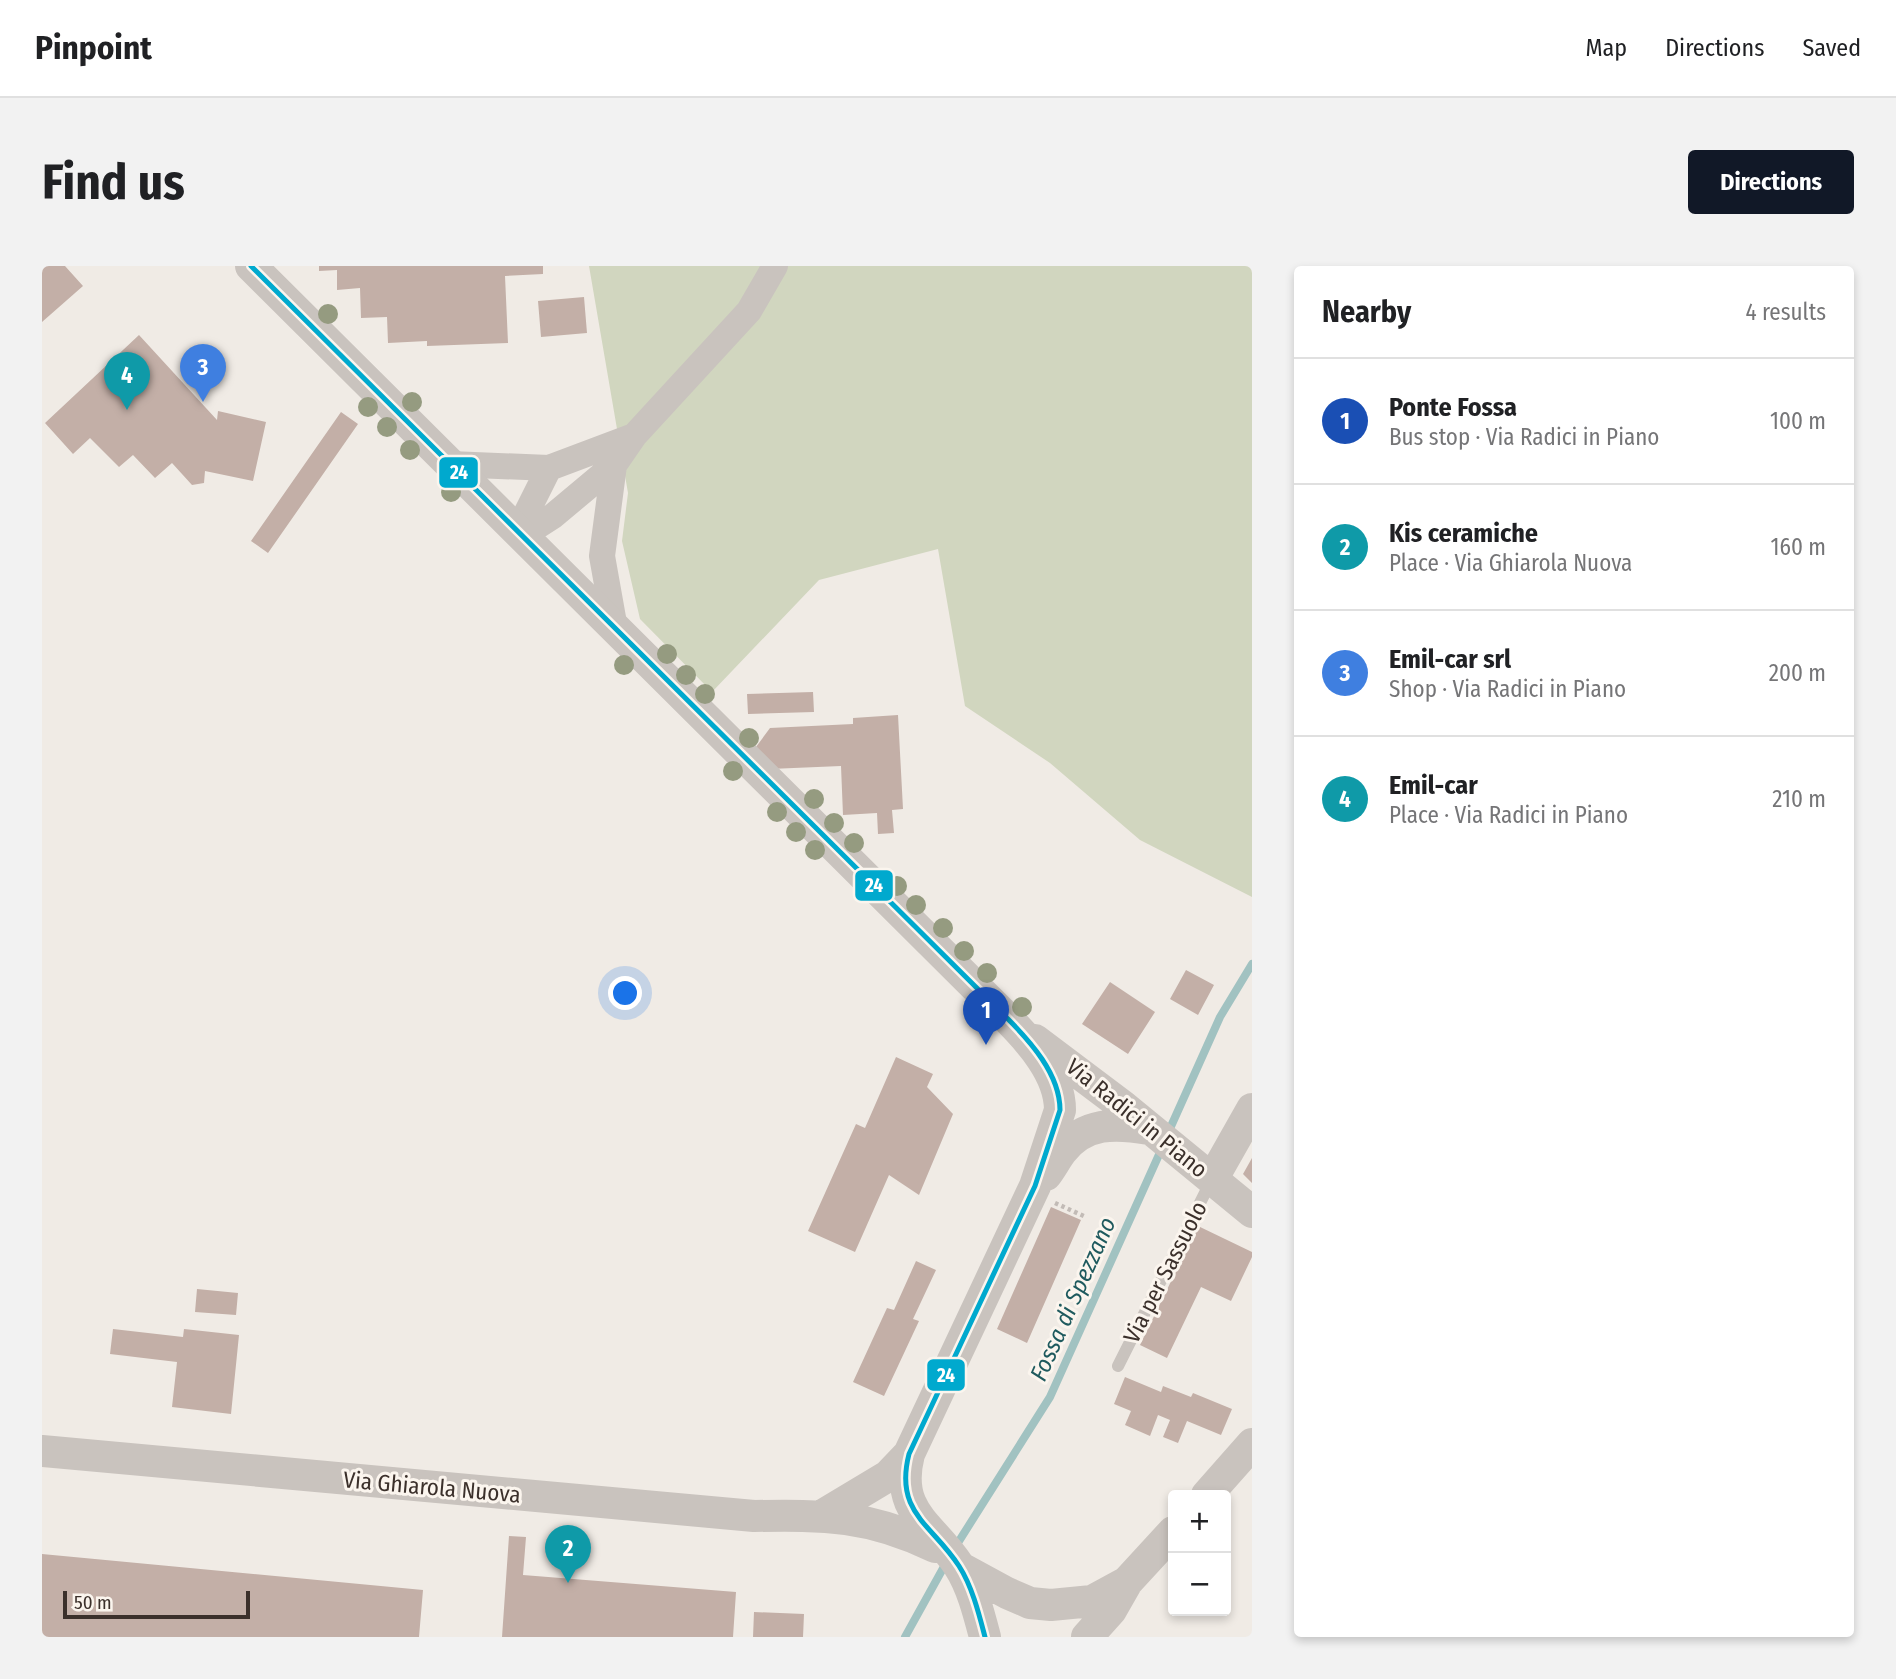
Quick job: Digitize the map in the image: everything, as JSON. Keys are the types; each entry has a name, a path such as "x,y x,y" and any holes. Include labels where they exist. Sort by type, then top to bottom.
{"street":[{"path":"251,266 1019,1029 1046,1065 1060,1099 1060,1110 1035,1186 909,1454 904,1472 906,1494 915,1529"},
{"path":"518,530 538,525 553,516 614,465 634,436 749,311 775,266"},
{"path":"450,464 549,468 634,436"},
{"path":"614,465 602,556 615,629"},
{"path":"518,530 549,468"},
{"name":"Via Radici in Piano","path":"1019,1029 1058,1054 1135,1122 1213,1178 1252,1212"},
{"path":"1213,1178 1252,1109"},
{"path":"1035,1186 1062,1150 1085,1132 1102,1124 1135,1122"},
{"path":"1211,1490 1252,1444"},
{"name":"Via Ghiarola Nuova","path":"42,1451 754,1516 823,1515 915,1529 966,1574 1030,1603 1051,1605 1092,1601 1127,1582"},
{"path":"823,1515 888,1476 909,1454"},
{"path":"1087,1637 1111,1610 1127,1582 1168,1537"},
{"path":"966,1574 985,1637"}],"lane":[{"name":"Via per Sassuolo","path":"1118,1366 1213,1178"}],"green space":[{"path":"589,266 1252,266 1252,897 1140,840 1050,763 965,706 938,549 819,580 712,692 640,619 622,541 628,493"}],"building":[{"path":"42,266 65,266 83,286 42,322"},
{"path":"319,266 543,266 543,274 505,276 508,343 427,346 427,341 388,343 387,317 361,318 360,288 337,290 337,270 319,271"},
{"path":"584,297 587,333 541,337 538,301"},
{"path":"139,335 217,420 218,411 266,422 253,481 205,471 204,483 192,485 172,463 155,478 133,455 119,467 90,438 73,454 45,423"},
{"path":"341,412 358,424 268,553 251,541"},
{"path":"813,692 814,712 748,714 747,694"},
{"path":"898,715 903,809 892,810 894,833 878,834 877,813 843,815 841,766 770,769 756,747 770,728 853,724 853,718"},
{"path":"1186,970 1214,985 1198,1015 1170,999"},
{"path":"1110,982 1155,1012 1128,1054 1082,1024"},
{"path":"896,1057 933,1074 927,1087 953,1114 919,1195 889,1175 855,1252 808,1231 856,1124 865,1128"},
{"path":"1252,1158 1252,1183 1243,1174"},
{"path":"1051,1207 1081,1220 1027,1343 997,1329"},
{"path":"1198,1226 1252,1252 1252,1257 1231,1301 1201,1287 1167,1358 1140,1345"},
{"path":"916,1261 936,1270 913,1319 919,1321 884,1396 853,1382 887,1308 894,1310"},
{"path":"197,1289 238,1293 236,1315 195,1312"},
{"path":"113,1329 183,1337 184,1329 239,1335 231,1414 172,1407 177,1362 110,1354"},
{"path":"1125,1377 1161,1392 1163,1386 1191,1397 1193,1393 1232,1409 1221,1435 1187,1421 1178,1443 1163,1437 1170,1420 1158,1415 1150,1436 1125,1425 1131,1411 1114,1404"},
{"path":"509,1536 526,1537 523,1575 736,1592 733,1637 502,1637"},
{"path":"42,1554 423,1590 419,1637 42,1637"},
{"path":"754,1612 804,1614 803,1637 753,1637"}],"waterway":[{"name":"Fossa di Spezzano","path":"1168,1133 1220,1017 1252,964"},
{"name":"Fossa di Spezzano","path":"954,1549 1050,1397 1162,1148"},
{"name":"Fossa di Spezzano","path":"905,1637 946,1563"}],"transit line":[{"name":"24","path":"251,266 1006,1017 1034,1047 1049,1071 1059,1097 1060,1110 1035,1186 909,1454 906,1474 911,1504 959,1566 968,1582 985,1637"}],"place":[{"name":"Emil-car srl","path":"203,402"},
{"name":"Emil-car","path":"127,410"},
{"name":"Ponte Fossa","path":"986,1045"},
{"name":"Kis ceramiche","path":"568,1583"}]}
